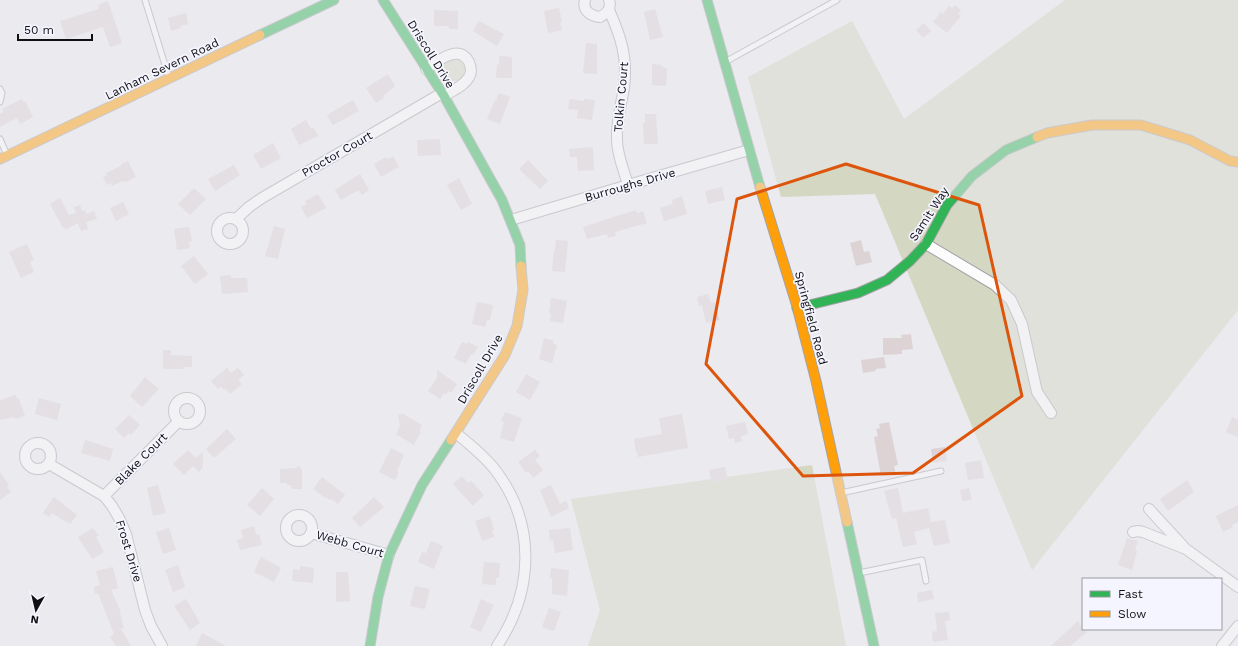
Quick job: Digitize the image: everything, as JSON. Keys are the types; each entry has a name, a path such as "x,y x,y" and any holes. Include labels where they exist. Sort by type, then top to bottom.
{"street":[{"name":"Lanham Severn Road","path":"4,157 334,0"},
{"name":"Driscoll Drive","path":"370,646 378,597 389,555 422,484 505,355 517,326 523,290 520,245 511,220 485,169 443,94 383,0"},
{"path":"585,0 584,4 586,10 591,16 600,17 609,5"},
{"name":"Springfield Road","path":"707,0 749,150 797,308 816,381 874,646"},
{"name":"Tolkin Court","path":"609,5 621,39 624,54 625,69 618,118 617,140 618,151 628,185"},
{"path":"426,69 439,60 452,54 464,56 468,61 471,67 470,77 462,84 443,94"},
{"name":"Proctor Court","path":"236,219 248,207 262,198 443,94"},
{"name":"Samit Way","path":"797,308 858,293 887,280 910,261 926,244 947,205 972,176 1006,150 1047,133 1092,125 1141,125 1190,140 1230,161 1238,162"},
{"name":"Burroughs Drive","path":"511,220 749,150"},
{"path":"926,244 995,285 1011,300 1022,324 1037,392 1051,413"},
{"name":"Blake Court","path":"104,496 179,421"},
{"path":"456,433 483,456 496,470 512,496 522,524 526,561 520,598 497,646"},
{"name":"Frost Drive","path":"49,464 104,496 119,518 126,534 145,610 151,626 162,646"},
{"path":"1149,509 1186,549 1238,587"},
{"path":"1133,532 1143,532 1186,549"},
{"name":"Webb Court","path":"311,533 389,555"},
{"path":"1222,646 1238,626"}],"lane":[{"path":"145,0 169,79"},
{"path":"725,63 837,0"},
{"path":"0,89 2,93 0,102"},
{"path":"0,139 4,157"},
{"path":"840,493 941,471"},
{"path":"858,573 922,560 926,581"}],"highlighted area":[{"path":"846,164 979,205 1022,396 913,473 803,476 706,364 737,199"}],"green space":[{"path":"1065,0 1238,0 1238,310 1032,570 875,194 781,197 748,77 852,21 904,119"},
{"path":"454,59 458,60 464,66 464,74 458,80 454,81 450,80 444,74 443,70 444,66 450,60"},
{"path":"812,465 846,646 588,646 600,610 571,499"}],"building":[{"path":"108,1 122,43 110,47 103,27 66,39 60,21 99,9 98,5"},
{"path":"955,5 961,10 958,14 961,16 947,33 933,22 941,12 943,14 949,6 952,8"},
{"path":"559,8 562,30 548,33 544,11"},
{"path":"655,9 663,37 650,40 644,12"},
{"path":"434,10 458,11 458,29 449,29 449,26 434,26"},
{"path":"186,13 188,24 171,31 168,18"},
{"path":"479,21 504,34 497,46 473,31"},
{"path":"924,23 931,31 923,38 916,30"},
{"path":"586,43 597,44 597,74 583,73"},
{"path":"499,56 512,57 512,78 496,78 497,64 499,65"},
{"path":"652,64 662,65 662,67 667,68 666,86 652,85"},
{"path":"388,74 395,86 383,96 384,98 376,103 366,88"},
{"path":"499,93 510,97 500,124 487,119"},
{"path":"22,99 23,102 25,101 33,117 20,124 17,118 0,127 0,114 4,112 2,109"},
{"path":"570,99 584,101 584,99 595,100 592,120 577,118 578,110 568,109"},
{"path":"353,100 359,111 333,125 327,115"},
{"path":"645,114 656,114 658,144 644,144 643,123 645,123"},
{"path":"306,120 311,129 313,127 318,136 299,145 291,129"},
{"path":"440,139 441,155 418,156 417,140"},
{"path":"273,143 281,158 261,169 253,155"},
{"path":"593,147 594,170 578,171 577,157 570,157 569,149"},
{"path":"393,156 399,167 381,177 374,164 386,157 388,159"},
{"path":"528,160 548,181 540,189 519,169"},
{"path":"128,161 136,177 112,186 111,183 107,185 103,177 107,175 106,173"},
{"path":"234,165 240,175 215,191 208,179"},
{"path":"360,174 369,190 362,195 359,190 341,200 335,190"},
{"path":"459,178 472,204 461,210 447,185"},
{"path":"722,187 725,200 708,204 705,191"},
{"path":"194,188 206,199 190,215 178,204"},
{"path":"318,194 326,208 307,218 301,207 307,204 305,201"},
{"path":"682,196 687,214 664,221 660,208 673,204 672,200"},
{"path":"60,198 69,215 76,213 74,207 80,205 82,211 85,210 86,214 94,211 97,219 86,222 88,229 81,231 78,223 65,230 50,204"},
{"path":"123,202 129,214 116,221 110,208"},
{"path":"636,210 637,213 643,211 647,223 615,232 616,236 608,238 607,234 587,239 583,227"},
{"path":"274,226 285,229 278,259 265,256"},
{"path":"189,227 192,241 189,242 190,248 177,250 174,229"},
{"path":"556,240 568,241 565,272 552,271"},
{"path":"861,240 864,252 869,251 872,262 856,266 850,243"},
{"path":"27,244 34,260 30,262 34,272 21,278 9,252"},
{"path":"194,256 208,274 195,284 181,266"},
{"path":"231,275 231,278 247,278 248,292 222,294 220,276"},
{"path":"708,294 711,303 715,302 719,320 706,323 702,305 699,306 697,297"},
{"path":"551,298 567,301 563,323 550,321 551,313 549,313"},
{"path":"477,302 493,305 490,320 487,320 485,327 472,324"},
{"path":"911,334 913,349 902,350 902,354 883,355 883,338 902,338 901,335"},
{"path":"544,338 554,341 553,344 557,345 552,363 539,359"},
{"path":"462,342 467,344 468,342 478,347 473,355 471,354 466,364 454,358"},
{"path":"163,350 171,350 171,355 192,356 192,367 183,367 183,369 163,369"},
{"path":"884,357 886,368 875,369 876,371 863,373 861,360"},
{"path":"227,368 231,373 238,368 244,375 238,380 242,384 230,394 226,389 224,390 221,387 218,389 211,381"},
{"path":"437,370 457,384 451,393 448,391 446,395 444,393 440,399 428,391 437,378"},
{"path":"526,374 540,382 530,400 516,392"},
{"path":"145,377 159,389 142,407 130,396"},
{"path":"16,395 25,416 15,419 14,417 0,420 0,400"},
{"path":"39,398 61,404 57,420 35,414"},
{"path":"505,412 522,418 514,442 500,438 504,422 501,421"},
{"path":"403,414 422,425 419,431 421,432 414,445 396,434 400,426 398,415"},
{"path":"682,414 688,448 638,457 634,439 662,434 659,418"},
{"path":"129,415 140,425 131,435 129,433 124,438 115,429"},
{"path":"1232,417 1238,420 1238,437 1226,432"},
{"path":"745,422 748,434 741,436 742,441 735,443 734,438 729,439 726,426"},
{"path":"889,422 898,465 894,466 896,474 881,476 874,437 878,436 876,429 880,428 879,424"},
{"path":"227,429 236,439 214,458 206,449"},
{"path":"85,440 113,449 110,461 81,453"},
{"path":"945,447 947,461 933,463 931,449"},
{"path":"391,448 404,455 395,480 379,472"},
{"path":"188,450 196,458 203,452 203,467 199,472 193,466 184,475 173,464"},
{"path":"535,450 540,456 535,460 543,470 533,478 528,471 526,473 518,462"},
{"path":"981,460 984,478 968,480 965,463"},
{"path":"299,466 302,470 302,489 292,489 291,485 287,485 287,483 280,483 280,469 296,468"},
{"path":"725,467 728,480 712,483 709,470"},
{"path":"0,472 9,485 7,487 11,492 0,500"},
{"path":"462,476 468,483 471,481 484,495 473,506 453,484"},
{"path":"322,477 345,495 338,504 331,499 330,500 324,497 313,489"},
{"path":"1187,480 1194,492 1168,511 1160,499"},
{"path":"158,485 166,513 153,516 147,488"},
{"path":"551,485 560,504 566,501 569,508 551,517 540,490"},
{"path":"262,488 274,499 260,516 247,505"},
{"path":"898,488 903,513 928,508 931,522 945,520 950,543 934,546 929,528 914,532 917,544 903,547 896,518 892,519 884,491"},
{"path":"969,488 972,500 962,501 960,490"},
{"path":"54,497 77,515 70,524 67,520 68,523 52,513 49,517 43,513"},
{"path":"374,497 384,507 360,527 352,518"},
{"path":"1238,505 1238,522 1232,525 1233,527 1223,532 1216,516"},
{"path":"490,516 494,530 492,530 494,537 482,541 475,521"},
{"path":"254,526 256,535 259,534 262,545 240,550 237,540 243,538 241,530"},
{"path":"93,528 99,536 96,537 104,552 92,559 78,537"},
{"path":"169,528 176,550 163,554 156,532"},
{"path":"570,528 573,550 555,553 553,540 550,541 549,530"},
{"path":"1127,538 1138,541 1132,570 1118,565"},
{"path":"431,541 443,546 434,569 418,562 422,552 426,553"},
{"path":"261,557 281,568 274,582 254,572"},
{"path":"484,562 500,563 499,578 496,578 496,585 482,584"},
{"path":"178,565 185,587 173,592 165,570"},
{"path":"300,566 314,568 313,583 292,581 293,569 300,570"},
{"path":"113,567 118,588 111,590 121,612 121,619 124,628 121,629 131,646 116,646 110,637 114,634 98,593 95,594 94,587 100,585 96,571"},
{"path":"551,568 569,570 567,596 552,594 552,578 550,578"},
{"path":"336,572 348,572 350,601 336,602"},
{"path":"415,586 430,589 425,609 410,606"},
{"path":"932,590 934,599 918,602 917,593"},
{"path":"186,599 200,623 190,630 174,606"},
{"path":"481,599 494,605 481,632 470,627"},
{"path":"549,608 561,612 554,631 542,627"},
{"path":"949,612 950,620 945,621 948,640 933,642 932,632 937,631 935,613"},
{"path":"1078,621 1082,630 1087,632 1070,646 1051,646"},
{"path":"202,633 226,646 196,646"}],"traffic: fast":[{"path":"260,35 334,0"},
{"path":"383,0 444,96 502,200 520,245 521,266"},
{"path":"707,0 760,187"},
{"path":"797,308 858,293 887,280 910,261 926,244 947,205 972,176 1006,150 1037,137"},
{"path":"370,646 378,597 389,555 422,485 451,440"},
{"path":"847,522 874,646"}],"traffic: slow":[{"path":"0,159 260,35"},
{"path":"1037,137 1047,133 1092,125 1141,125 1190,140 1230,161 1238,162"},
{"path":"760,187 796,303 816,381 847,522"},
{"path":"451,440 505,355 517,326 523,290 521,266"}]}
